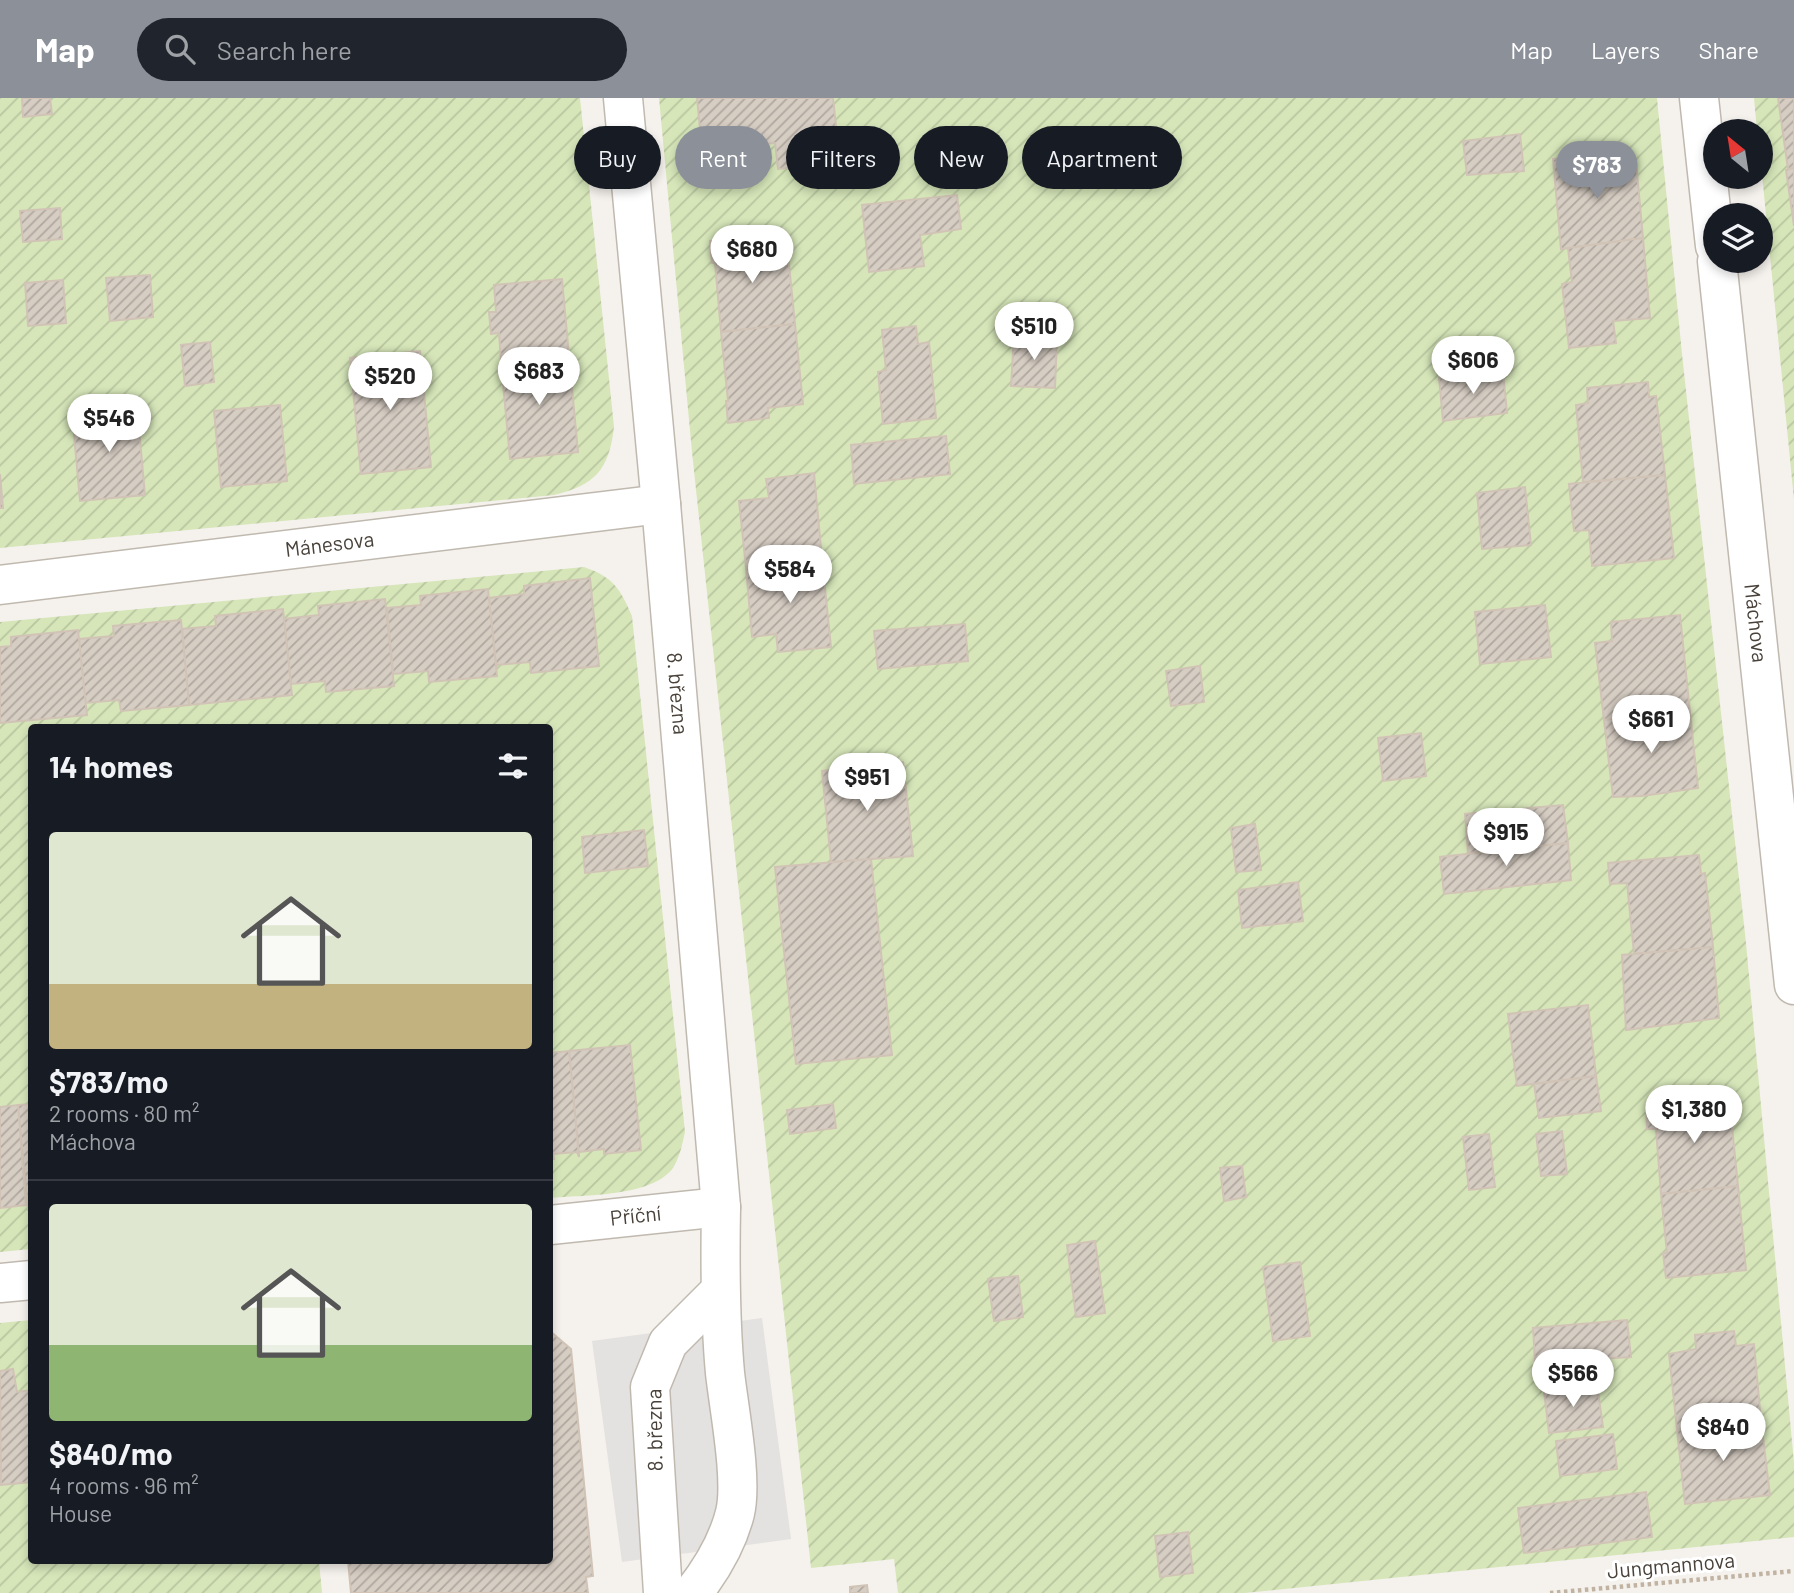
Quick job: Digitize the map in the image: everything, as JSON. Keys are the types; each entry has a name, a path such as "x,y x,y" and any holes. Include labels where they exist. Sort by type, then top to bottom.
{"street":[{"name":"8. března","path":"623,98 661,504 721,1207 720,1292 736,1478 735,1512 711,1569 693,1593"},
{"path":"1699,98 1710,203"},
{"name":"Máchova","path":"1718,273 1794,985"},
{"name":"Mánesova","path":"0,584 661,504"},
{"name":"Příční","path":"553,1225 721,1207"},
{"path":"0,1283 28,1280"},
{"name":"8. března","path":"663,1593 650,1387 668,1343 720,1292"}],"path":[{"name":"Jungmannova","path":"1550,1593 1794,1571"}],"green space":[{"path":"0,98 580,98 583,126 574,126 574,189 589,189 614,427 604,465 590,480 554,495 0,548"},
{"path":"659,98 1657,98 1746,943 1794,1463 1794,1537 1245,1593 898,1593 894,1559 811,1568 692,452"},
{"path":"1754,98 1794,98 1794,500 1772,273 1773,203 1765,203 1763,189 1773,189 1773,119 1756,119"},
{"path":"584,567 609,580 624,598 632,616 685,1132 673,1168 650,1184 634,1189 553,1198 553,724 28,724 28,1249 0,1252 0,622"},
{"path":"28,1320 28,1564 319,1564 322,1593 0,1593 0,1323"}],"shaded area":[{"path":"762,1318 791,1539 622,1562 592,1341"}],"building":[{"path":"22,98 50,98 52,114 23,117"},
{"path":"697,98 833,98 836,126 786,126 786,168 778,169 775,143 772,143 772,126 700,126"},
{"path":"1778,98 1794,98 1794,168 1788,169"},
{"path":"1520,134 1524,171 1467,175 1463,141"},
{"path":"1598,154 1599,165 1636,161 1643,238 1561,249 1553,159"},
{"path":"1794,168 1794,226 1786,170"},
{"path":"957,195 961,229 920,235 924,266 869,272 862,205"},
{"path":"60,208 62,239 23,242 20,211"},
{"path":"751,237 753,248 787,244 795,324 721,332 715,263 712,263 710,241"},
{"path":"1643,238 1650,318 1613,321 1616,343 1569,348 1562,284 1572,282 1568,248"},
{"path":"150,275 153,317 110,321 106,278"},
{"path":"562,279 569,356 501,362 499,333 491,334 489,312 496,312 494,285"},
{"path":"63,280 66,323 28,326 25,283"},
{"path":"795,324 803,404 768,408 769,418 728,423 721,332"},
{"path":"916,326 918,344 929,342 936,418 883,424 878,372 886,370 882,330"},
{"path":"1014,335 1057,338 1055,388 1011,386"},
{"path":"210,342 214,382 185,386 181,345"},
{"path":"420,351 431,467 361,474 350,358"},
{"path":"569,356 578,452 510,459 501,362"},
{"path":"1503,372 1507,413 1443,421 1439,378"},
{"path":"1648,382 1649,397 1656,396 1665,475 1583,482 1576,405 1588,403 1587,388"},
{"path":"280,405 287,481 221,487 214,411"},
{"path":"137,406 145,495 80,501 72,413"},
{"path":"946,436 950,474 854,484 851,445"},
{"path":"814,473 822,559 746,568 739,501 769,498 766,479"},
{"path":"0,474 3,508 0,508"},
{"path":"1665,475 1674,558 1592,566 1589,530 1574,531 1569,484"},
{"path":"1525,487 1531,545 1482,549 1477,493"},
{"path":"822,559 831,647 778,652 776,634 752,637 746,568"},
{"path":"590,578 599,666 531,673 530,662 496,665 489,598 524,594 524,586"},
{"path":"488,589 497,676 429,682 428,671 393,674 387,608 421,605 420,596"},
{"path":"385,599 394,686 326,692 325,681 291,684 284,619 319,615 318,606"},
{"path":"1545,605 1551,657 1480,664 1475,612"},
{"path":"283,609 292,695 189,705 182,629 216,626 215,616"},
{"path":"1680,615 1690,712 1604,720 1595,643 1612,641 1611,622"},
{"path":"181,620 189,705 121,711 119,700 85,703 79,639 114,636 113,626"},
{"path":"965,624 968,661 878,669 874,631"},
{"path":"78,630 87,715 0,723 0,647 11,646 11,637"},
{"path":"1200,666 1204,702 1171,706 1166,671"},
{"path":"1690,712 1698,788 1613,797 1604,720"},
{"path":"1421,733 1426,776 1383,781 1378,738"},
{"path":"903,762 913,856 831,862 822,771"},
{"path":"1563,805 1568,843 1468,853 1465,814"},
{"path":"1255,824 1261,870 1236,872 1231,828"},
{"path":"644,830 648,866 585,873 582,837"},
{"path":"1568,843 1571,880 1444,894 1440,857"},
{"path":"1699,855 1701,874 1705,873 1713,947 1634,954 1627,883 1610,884 1608,863"},
{"path":"871,859 892,1055 796,1064 775,867"},
{"path":"1298,882 1303,921 1242,928 1238,890"},
{"path":"1713,947 1719,1018 1626,1030 1622,955"},
{"path":"1588,1005 1596,1076 1517,1086 1508,1014"},
{"path":"630,1045 641,1150 604,1154 604,1149 579,1152 579,1157 569,1051"},
{"path":"569,1051 579,1157 577,1152 553,1154 553,1053"},
{"path":"1596,1076 1601,1111 1539,1118 1534,1084"},
{"path":"1729,1097 1738,1186 1661,1194 1656,1129 1647,1129 1646,1105"},
{"path":"28,1104 28,1210 18,1105"},
{"path":"833,1104 836,1128 790,1134 787,1110"},
{"path":"18,1105 26,1205 0,1208 0,1107"},
{"path":"1562,1131 1567,1174 1541,1176 1536,1134"},
{"path":"1489,1134 1495,1187 1469,1190 1463,1137"},
{"path":"1242,1166 1246,1197 1224,1201 1220,1168"},
{"path":"1738,1186 1746,1270 1666,1278 1663,1253 1667,1253 1661,1194"},
{"path":"1095,1241 1105,1313 1076,1317 1067,1245"},
{"path":"1300,1262 1310,1336 1273,1341 1263,1267"},
{"path":"1018,1276 1023,1317 994,1321 988,1279"},
{"path":"1627,1320 1631,1357 1535,1363 1533,1328"},
{"path":"1734,1331 1736,1346 1754,1344 1761,1421 1677,1430 1669,1354 1696,1349 1695,1335"},
{"path":"553,1334 571,1349 593,1576 586,1577 588,1593 351,1593 348,1564 553,1564"},
{"path":"13,1369 17,1392 28,1391 28,1482 1,1485 0,1371"},
{"path":"1597,1384 1603,1427 1549,1433 1544,1391"},
{"path":"1761,1421 1770,1495 1685,1504 1677,1430"},
{"path":"1613,1434 1617,1469 1560,1476 1556,1441"},
{"path":"1646,1492 1652,1537 1524,1553 1518,1508"},
{"path":"1188,1532 1193,1573 1160,1577 1155,1536"},
{"path":"867,1585 868,1593 850,1593 850,1587"}]}
